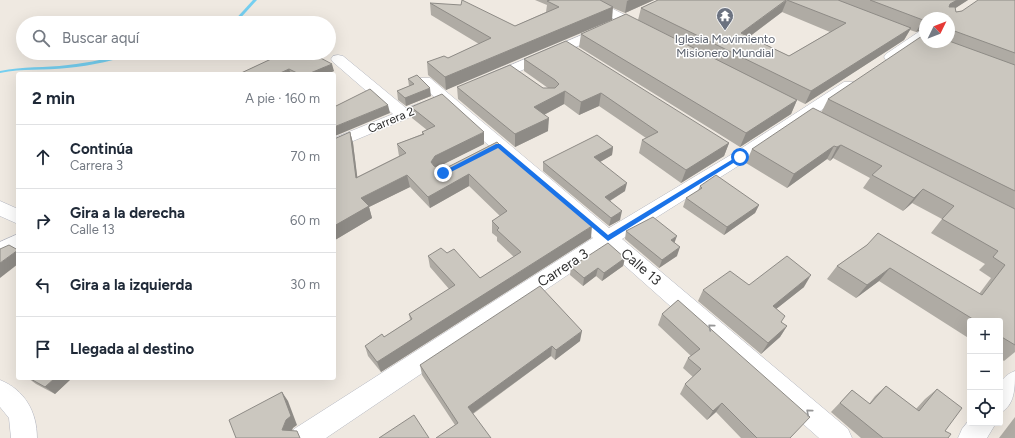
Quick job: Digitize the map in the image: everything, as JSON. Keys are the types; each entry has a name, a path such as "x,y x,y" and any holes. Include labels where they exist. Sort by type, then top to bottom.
{"street":[{"path":"586,0 653,34"},
{"path":"481,82 566,47 639,13"},
{"name":"Carrera 3","path":"303,438 330,431 608,238 734,153 806,114 919,41"},
{"path":"566,47 579,56"},
{"path":"338,59 404,115"},
{"path":"511,70 523,79"},
{"name":"Calle 13","path":"425,81 452,95 491,149 608,238 839,438"},
{"name":"Carrera 2","path":"336,143 452,95"},
{"path":"0,208 16,216"},
{"path":"0,252 16,242"},
{"path":"1003,397 1015,382"},
{"path":"0,392 18,408 24,422 24,438"},
{"path":"971,438 981,426"}],"building":[{"path":"462,0 515,26 559,7 547,1 550,0 600,0 613,7 445,77 427,62 444,56 448,58 491,38 430,3 461,5"},
{"path":"658,0 786,0 741,33 789,56 846,23 787,0 838,0 911,28 811,91 641,8"},
{"path":"870,0 957,0 950,4 949,7 955,7 956,12 962,11 978,0 1015,0 1015,53 955,31 955,12 919,12 919,18"},
{"path":"626,14 797,100 746,133 581,34"},
{"path":"919,38 919,48 955,48 955,43 1015,65 1015,191 828,99"},
{"path":"566,41 729,143 686,170 642,140 658,132 601,93 581,102 565,91 534,107 549,118 515,134 457,87 510,65 543,88 555,88 559,84 555,80 524,59"},
{"path":"269,60 324,60 332,64 313,72 295,72 289,69 282,72 243,72"},
{"path":"417,75 430,88 405,98 397,91 414,84 408,79"},
{"path":"370,89 388,105 336,126 336,106"},
{"path":"442,94 484,132 435,156 431,162 434,166 441,169 448,167 497,142 524,169 526,168 592,226 377,362 365,346 382,334 384,337 412,319 409,314 455,285 428,256 441,248 447,253 454,249 480,278 521,252 497,230 499,228 492,221 507,211 469,174 428,197 407,175 361,198 369,206 336,225 336,138 350,132 356,178 406,153 397,144 424,134 422,132 435,126 411,107"},
{"path":"813,108 1015,209 1015,345 1003,338 1003,318 971,318 890,268 867,285 837,266 867,245 878,233 982,295 1005,265 993,257 998,251 942,219 954,206 923,189 914,198 872,175 882,166 841,145 837,147 834,146 794,174 752,149"},
{"path":"597,135 613,147 594,157 627,183 605,197 622,211 611,218 543,162"},
{"path":"716,175 759,205 727,227 686,198 702,188 700,186"},
{"path":"653,217 677,236 671,240 680,247 662,260 626,231"},
{"path":"608,243 625,258 604,273 598,268 584,278 571,267"},
{"path":"9,245 16,249 16,251 0,263 0,249"},
{"path":"787,256 811,275 773,306 785,316 781,322 787,326 768,343 703,290 730,271 749,285"},
{"path":"540,286 582,331 556,350 552,346 468,407 491,438 436,438 458,423 420,365"},
{"path":"678,300 810,417 790,438 757,438 722,403 713,411 685,384 701,369 688,358 700,349 662,314"},
{"path":"33,380 53,380 45,387"},
{"path":"886,386 919,411 937,389 962,408 945,431 951,434 948,438 883,438 840,403 852,390 870,404"},
{"path":"282,392 291,416 286,420 282,430 297,431 300,438 236,438 229,420"},
{"path":"414,415 429,438 379,438"}],"waterway":[{"path":"240,16 255,0"},
{"path":"0,72 25,68 67,67 106,60"}],"place":[{"name":"Iglesia Movimiento Misionero Mundial","path":"725,31"}],"route":[{"path":"443,173 498,145 608,238 740,157"}]}
